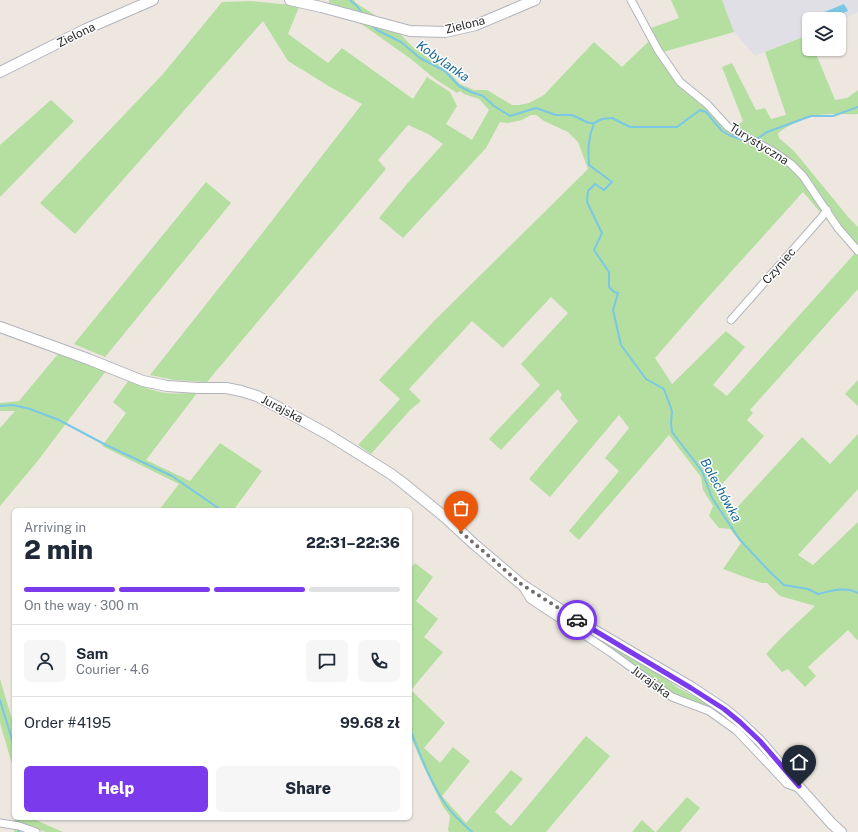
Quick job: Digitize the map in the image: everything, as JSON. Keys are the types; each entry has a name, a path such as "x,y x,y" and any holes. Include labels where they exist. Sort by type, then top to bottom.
{"street":[{"name":"Zielona","path":"0,72 91,27 152,0"},
{"name":"Zielona","path":"290,0 323,3 360,18 410,31 445,32 476,25 535,0"},
{"name":"Turystyczna","path":"631,0 658,50 680,82 706,104 728,127 774,152 791,164 803,176 838,228 858,251"},
{"name":"Czyniec","path":"731,320 827,210"},
{"name":"Jurajska","path":"0,327 143,381 167,386 226,388 241,391 263,399 327,434 391,474 446,518 521,584 575,619 724,709 760,741 832,824 841,832"},
{"name":"Jurajska","path":"521,584 530,599 610,652 672,697 709,711 736,732 787,784 802,790"},
{"path":"0,823 19,826 36,832"}],"shaded area":[{"path":"722,0 858,0 858,12 846,18 846,12 802,12 802,38 755,56 734,32"}],"green space":[{"path":"329,0 354,0 356,3 381,19 329,6"},
{"path":"671,0 722,0 734,32 663,52 651,28 679,18"},
{"path":"251,1 291,5 299,7 288,34 328,63 342,48 413,99 427,77 450,92 457,106 446,124 472,140 489,110 479,99 464,94 460,91 457,93 435,79 411,59 360,23 361,21 400,34 415,49 447,70 460,84 474,90 487,90 512,105 529,103 544,95 594,42 622,67 649,41 673,77 681,86 720,119 733,125 743,121 722,67 732,63 756,110 765,108 771,119 786,115 765,52 802,37 802,56 817,56 835,100 847,98 858,90 858,114 829,114 808,118 778,133 779,138 794,151 858,227 858,253 856,253 858,255 858,289 750,410 753,413 747,420 764,436 717,490 730,515 802,437 830,464 858,434 858,489 798,555 813,565 858,522 858,639 857,640 848,630 808,667 816,676 805,687 788,669 782,672 766,654 815,606 780,596 767,583 761,583 723,569 741,543 730,529 719,528 709,516 713,506 703,490 701,477 669,435 579,540 569,531 619,471 605,458 629,428 619,415 550,497 529,479 578,421 560,398 562,395 558,389 501,450 489,439 540,385 521,364 568,313 551,297 503,348 472,321 409,389 421,401 410,410 371,454 358,445 400,399 379,380 435,320 588,169 578,142 568,132 544,121 536,115 531,115 522,120 508,123 500,122 486,148 403,238 379,218 443,144 428,134 408,125 378,160 386,169 207,382 174,380 150,375 362,104 330,87 288,61 263,21 75,234 40,203 163,74 222,2","holes":["803,192 855,253 727,396 713,385 745,347 726,331 672,384 655,358"]},
{"path":"51,100 74,121 0,197 0,145"},
{"path":"206,182 231,203 105,357 74,344"},
{"path":"58,354 106,371 36,463 0,506 0,428 15,411 0,411 0,403 19,401"},
{"path":"129,380 149,389 161,392 197,393 146,460 190,481 220,443 262,471 235,508 161,508 179,484 102,446 126,413 113,402"},
{"path":"858,380 858,406 845,394"},
{"path":"415,563 433,577 416,601 438,619 424,637 443,652 412,689 412,567"},
{"path":"534,600 657,672 678,688 723,711 738,723 789,780 735,727 673,694 666,687"},
{"path":"0,679 12,719 12,764 0,723"},
{"path":"412,691 445,723 424,748 440,763 453,747 470,761 442,796 466,823 511,770 523,779 495,812 511,826 586,736 610,756 546,832 449,832 450,816 442,805 412,740"},
{"path":"687,797 700,808 680,832 656,832"},
{"path":"15,820 36,820 63,832 46,832 30,827 28,832 14,832"},
{"path":"642,820 655,832 632,832"}],"water":[{"path":"844,4 848,11 846,12 824,12"}],"waterway":[{"name":"Kobylanka","path":"350,0 364,15"},
{"name":"Kobylanka","path":"371,25 377,30 401,42 420,58 445,71 459,86 483,96 494,106 510,116 536,108 556,115 572,115 589,123 612,118 630,127 677,127 700,110 706,112 722,131 748,142"},
{"name":"Kobylanka","path":"757,139 767,132 811,116 833,116 858,107"},
{"name":"Bolechówka","path":"594,123 589,144 589,165 612,182 604,190 595,184 588,191 587,202 602,233 594,250 609,272 609,287 614,292 618,293 613,310 621,345 646,379 664,389 672,411 672,432 702,471 712,498 740,540 770,572 784,585 808,589 818,594 843,589 858,593"},
{"path":"0,406 13,405 30,409 59,420 106,445 172,476 218,508"},
{"path":"0,700 12,739"},
{"path":"412,734 426,768 440,796 452,812 472,832"}],"way so far":[{"path":"461,532 521,584 577,620"}],"route":[{"path":"577,620 724,709 760,741 799,786"}]}
